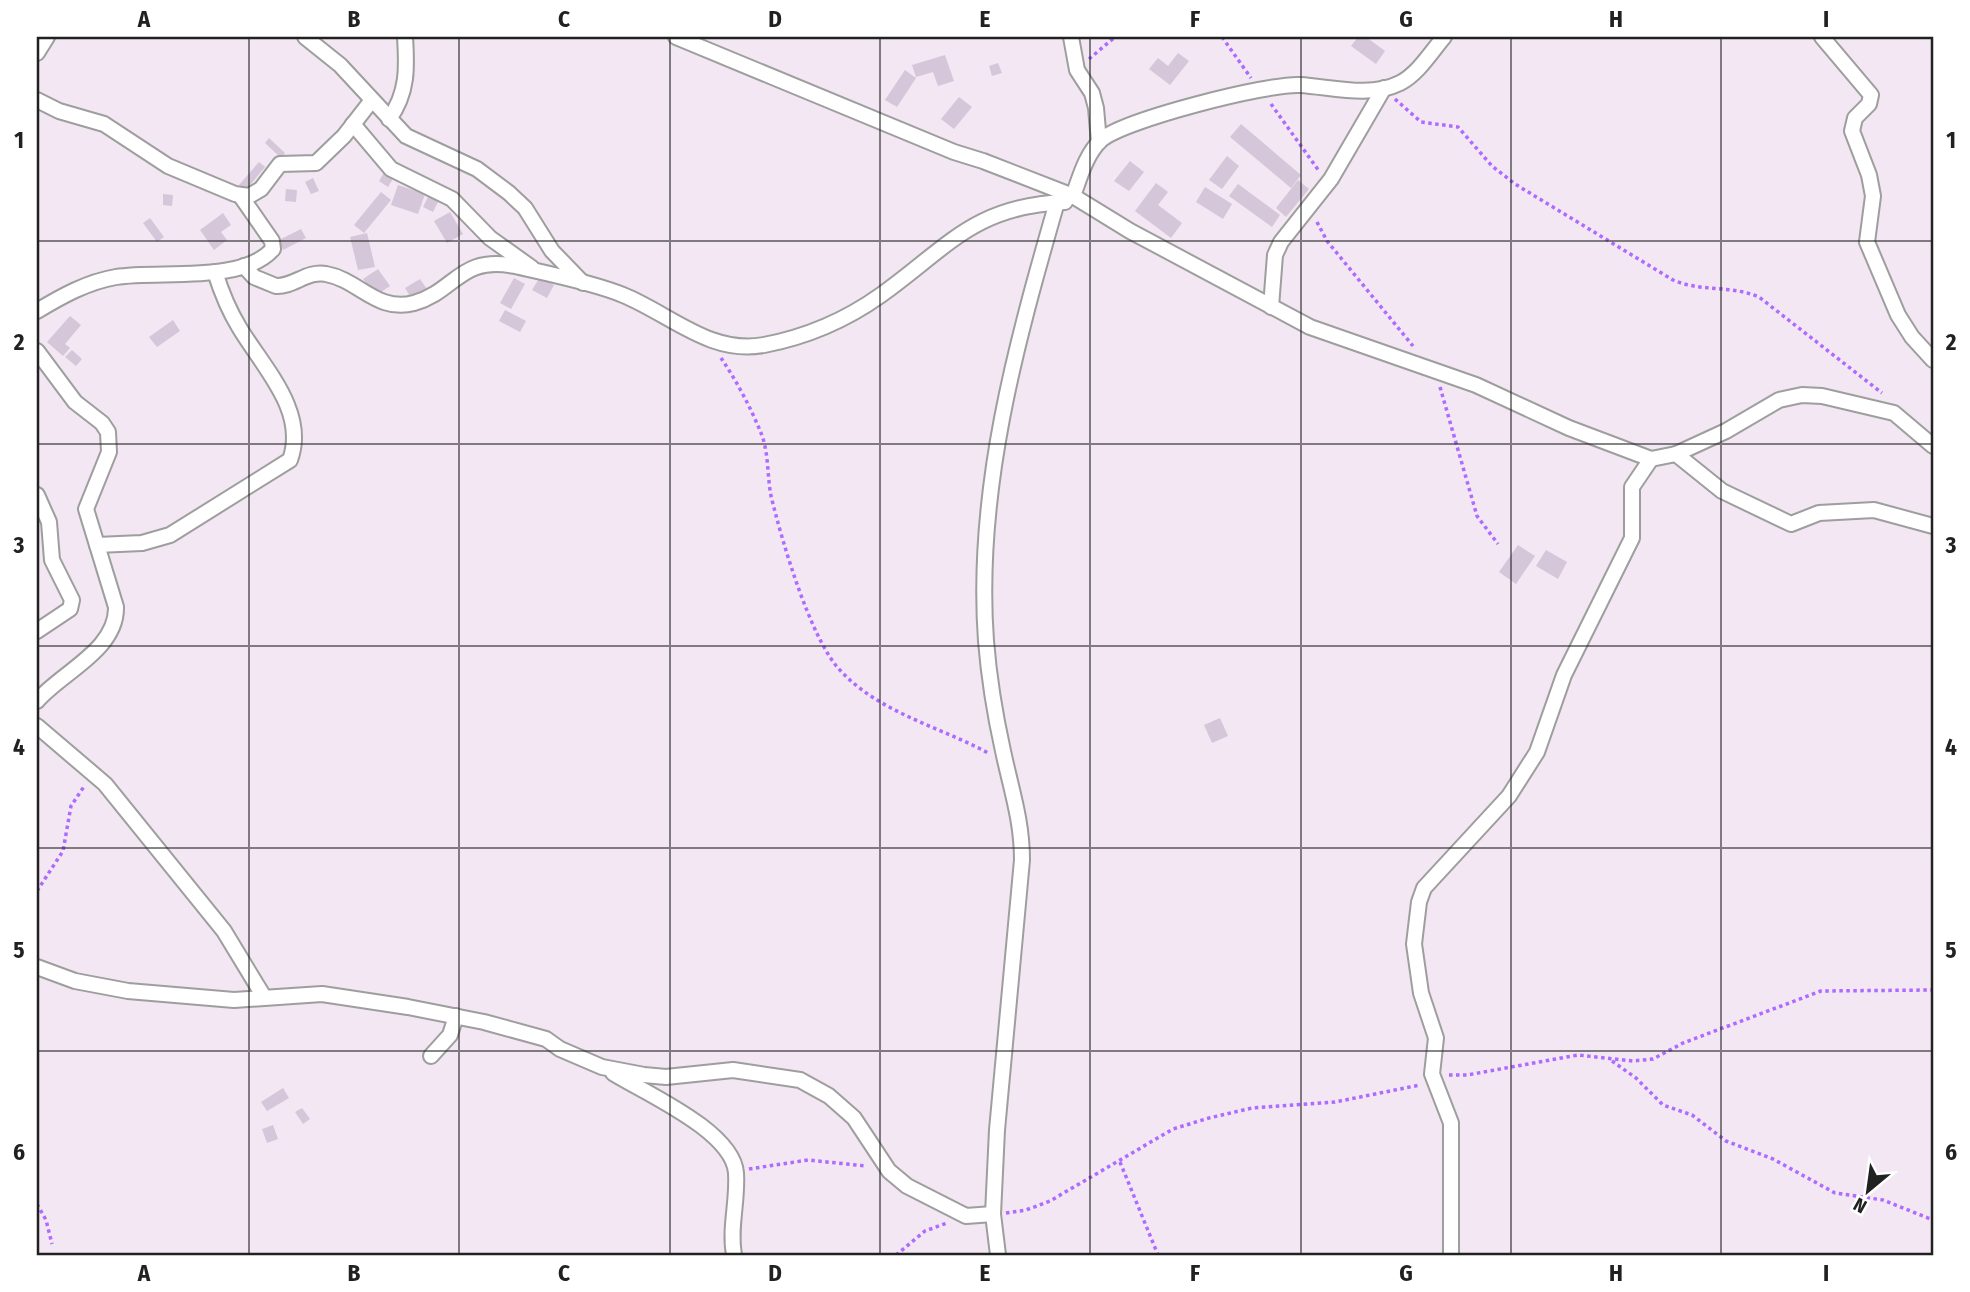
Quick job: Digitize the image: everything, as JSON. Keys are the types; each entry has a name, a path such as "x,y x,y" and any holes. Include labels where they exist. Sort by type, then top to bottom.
{"street":[{"path":"37,53 47,37"},
{"path":"305,37 340,65 406,136 477,169 509,193 524,208 552,251 584,284"},
{"path":"389,119 400,104 404,92 407,69 405,37"},
{"path":"677,37 941,147 1077,199 1310,327 1476,385 1569,428 1651,459 1676,454 1726,431 1779,400 1802,395 1822,396 1894,414 1933,446"},
{"path":"1071,37 1077,70 1091,93 1099,142"},
{"path":"1077,199 1087,159 1108,134 1148,117 1274,85 1384,88 1402,83 1444,37"},
{"path":"1822,37 1871,95 1868,104 1855,118 1852,131 1869,175 1873,196 1867,242 1898,315 1912,337 1933,360"},
{"path":"1271,307 1275,255 1290,227 1348,154 1384,88"},
{"path":"37,100 59,111 104,124 154,159 240,195 255,194 280,164 316,163 372,100"},
{"path":"353,124 391,169 452,199 491,238 538,273"},
{"path":"37,311 72,290 114,277 215,272 244,267 270,252 273,245 240,195"},
{"path":"244,267 254,276 275,286 316,273 327,274 389,304 413,303 424,299 474,266 502,265 622,295 707,340 731,346 760,345 821,329 880,295 960,232 1014,208 1077,199"},
{"path":"998,1255 993,1214 997,1129 1022,860 1022,825 995,712 986,639 988,504 1017,340 1057,202"},
{"path":"97,545 142,542 170,535 290,460 295,439 292,415 237,325 215,272"},
{"path":"37,351 75,402 102,423 107,432 109,452 86,504 116,607 113,629 93,652 37,701"},
{"path":"1676,454 1722,491 1791,524 1819,513 1874,510 1933,526"},
{"path":"1451,1255 1451,1123 1432,1074 1436,1038 1421,993 1414,944 1419,902 1424,888 1509,796 1537,752 1564,676 1632,538 1632,487 1651,459"},
{"path":"37,495 50,522 52,560 72,600 70,609 37,631"},
{"path":"37,726 94,772 224,931 264,997"},
{"path":"37,967 75,981 128,992 234,1000 322,994 456,1016 546,1039 561,1049 603,1066 700,1125 723,1146 737,1171 734,1255"},
{"path":"432,1056 450,1035 456,1016"},
{"path":"603,1066 655,1076 733,1070 800,1080 829,1096 854,1118 889,1171 907,1186 966,1216 993,1214"}],"path":[{"path":"1077,70 1115,37"},
{"path":"1222,37 1292,131 1322,178"},
{"path":"1384,88 1421,122 1458,127 1492,166 1515,184 1673,280 1684,285 1739,289 1759,297 1873,384 1888,401"},
{"path":"1309,203 1327,241 1417,351"},
{"path":"707,340 733,376 761,432 768,461 771,494 789,553 821,642 827,651 839,668 872,697 913,720 951,733 989,754 1007,770"},
{"path":"1434,372 1477,516 1498,544"},
{"path":"37,891 48,871 60,859 71,806 94,772"},
{"path":"993,1214 1026,1210 1050,1201 1173,1129 1209,1118 1252,1108 1335,1101 1428,1084 1432,1074 1467,1075 1578,1055 1610,1060 1653,1059 1683,1043 1821,991 1933,990"},
{"path":"1610,1060 1636,1078 1663,1105 1692,1115 1726,1141 1773,1159 1835,1193 1883,1200 1933,1220"},
{"path":"737,1171 807,1160 876,1167 889,1171"},
{"path":"1120,1162 1158,1255"},
{"path":"37,1204 46,1220 52,1244"},
{"path":"896,1255 925,1231 966,1216"}],"building":[{"path":"1358,37 1366,37 1385,51 1376,64 1351,46"},
{"path":"1178,53 1189,61 1170,85 1149,69 1158,58 1168,66"},
{"path":"945,55 954,81 938,86 933,72 916,77 912,65"},
{"path":"998,63 1002,73 992,76 989,66"},
{"path":"905,70 916,78 897,107 885,100"},
{"path":"959,97 972,107 954,129 941,119"},
{"path":"1241,124 1301,175 1291,188 1230,137"},
{"path":"269,138 285,153 281,158 265,143"},
{"path":"1227,156 1239,166 1222,189 1209,180"},
{"path":"1130,161 1144,172 1129,191 1114,181"},
{"path":"259,162 265,167 246,190 239,185"},
{"path":"385,171 394,177 388,187 379,181"},
{"path":"313,178 319,191 311,194 305,182"},
{"path":"1298,180 1309,189 1286,217 1276,208"},
{"path":"1156,183 1168,192 1158,205 1182,223 1171,238 1135,211"},
{"path":"1238,184 1280,215 1272,227 1229,196"},
{"path":"398,185 425,194 418,214 391,205"},
{"path":"1205,187 1232,204 1223,219 1196,202"},
{"path":"286,189 297,190 296,202 285,201"},
{"path":"381,192 391,200 364,233 354,225"},
{"path":"163,194 173,195 172,206 163,205"},
{"path":"429,195 439,200 433,212 423,207"},
{"path":"450,212 463,234 447,243 434,221"},
{"path":"223,213 231,225 221,232 227,240 214,250 200,230"},
{"path":"150,218 164,237 157,242 143,223"},
{"path":"301,229 306,238 283,250 279,240"},
{"path":"367,233 375,267 358,270 350,237"},
{"path":"378,269 390,286 375,296 363,279"},
{"path":"540,277 554,285 547,298 532,290"},
{"path":"514,278 525,284 511,309 500,303"},
{"path":"420,279 427,289 411,298 405,288"},
{"path":"505,310 526,321 520,332 499,321"},
{"path":"70,316 81,325 65,344 70,348 63,356 47,342"},
{"path":"173,320 180,331 157,347 149,337"},
{"path":"72,350 82,359 76,366 65,357"},
{"path":"1518,545 1535,556 1516,584 1499,572"},
{"path":"1546,550 1567,562 1558,579 1536,566"},
{"path":"1220,718 1228,736 1212,743 1204,725"},
{"path":"283,1088 289,1098 267,1111 261,1102"},
{"path":"302,1108 310,1119 303,1124 295,1112"},
{"path":"273,1125 278,1139 267,1143 262,1129"}]}
